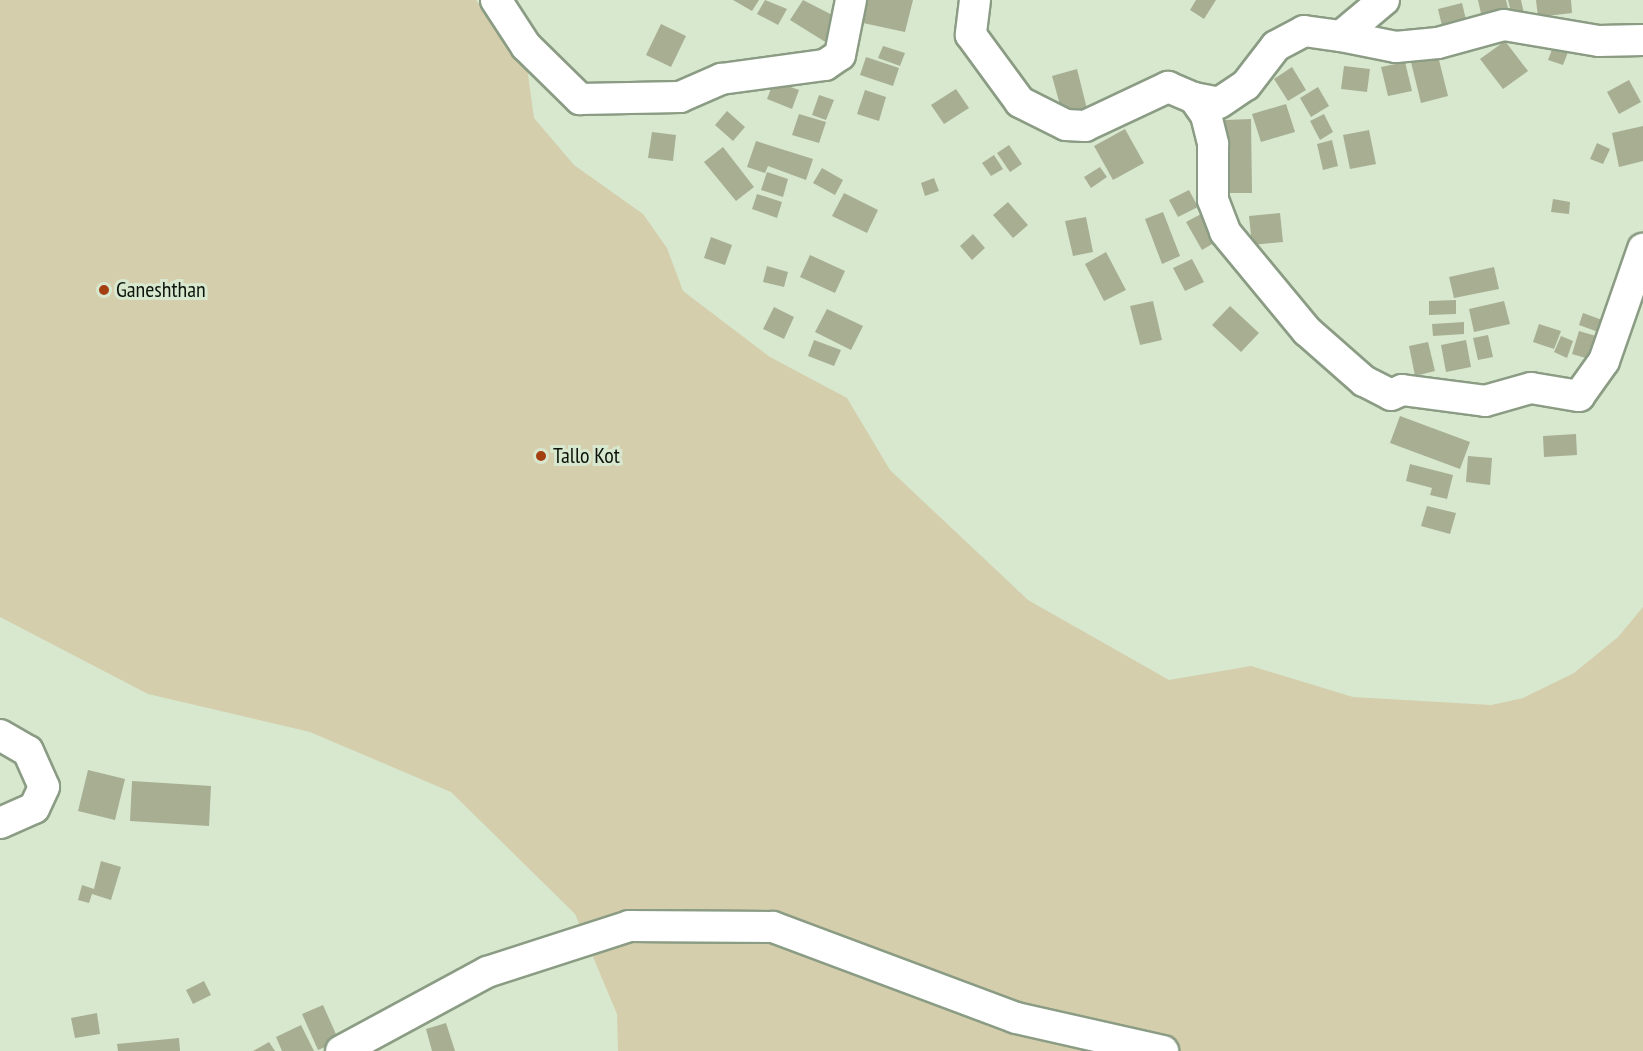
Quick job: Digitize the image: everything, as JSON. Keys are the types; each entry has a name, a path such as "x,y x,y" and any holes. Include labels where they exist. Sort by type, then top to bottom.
{"street":[{"path":"496,0 526,46 579,99 680,97 721,79 825,65 840,55 851,0"},
{"path":"975,0 971,35 1020,102 1066,125 1085,126 1168,87 1194,98 1219,103 1246,85 1276,46 1304,31 1396,46 1438,43 1504,25 1599,41 1643,40"},
{"path":"1341,36 1384,0"},
{"path":"1194,98 1206,115 1213,144 1213,200 1225,232 1307,331 1364,381 1391,395 1402,390 1485,401 1531,388 1579,396 1604,362 1643,249"},
{"path":"0,735 28,751 44,787 34,807 0,822"},
{"path":"341,1051 487,972 640,926 773,927 1016,1018 1163,1051"}],"shaded area":[{"path":"0,0 476,0 526,60 534,118 574,165 643,214 667,248 683,291 770,357 847,398 890,470 1028,600 1169,680 1251,666 1353,697 1491,705 1523,698 1574,673 1618,637 1643,607 1643,1051 618,1051 617,1014 575,914 451,792 310,732 148,694 0,617"}],"building":[{"path":"733,0 759,0 752,11"},
{"path":"765,0 787,9 778,25 757,14"},
{"path":"803,0 842,20 827,43 790,20"},
{"path":"868,0 913,0 905,32 863,23"},
{"path":"1196,0 1216,0 1204,19 1190,10"},
{"path":"1478,0 1506,0 1509,12 1482,18"},
{"path":"1508,0 1521,0 1525,18 1513,20"},
{"path":"1536,0 1571,0 1572,13 1538,17"},
{"path":"1462,3 1467,24 1443,30 1438,9"},
{"path":"661,24 686,36 671,67 646,55"},
{"path":"1505,41 1528,71 1503,89 1480,59"},
{"path":"1555,42 1570,47 1563,65 1548,60"},
{"path":"883,46 905,53 900,66 878,58"},
{"path":"1436,48 1448,96 1421,103 1409,54"},
{"path":"866,57 899,68 893,86 860,75"},
{"path":"1405,62 1412,91 1388,96 1381,67"},
{"path":"1344,66 1370,69 1367,92 1341,89"},
{"path":"1292,67 1306,90 1288,101 1274,79"},
{"path":"1077,69 1087,109 1063,116 1052,76"},
{"path":"1629,80 1641,102 1619,114 1607,92"},
{"path":"774,81 799,90 792,109 767,99"},
{"path":"1318,87 1329,106 1311,117 1300,98"},
{"path":"956,89 969,108 944,124 931,105"},
{"path":"865,90 886,97 879,121 857,114"},
{"path":"819,95 834,100 826,120 812,115"},
{"path":"1286,104 1295,132 1261,142 1252,114"},
{"path":"727,111 745,127 733,141 715,125"},
{"path":"799,114 826,122 819,143 792,135"},
{"path":"1324,114 1333,132 1320,140 1310,121"},
{"path":"1251,119 1252,193 1225,193 1225,120"},
{"path":"1643,126 1643,161 1619,167 1612,133"},
{"path":"1125,129 1144,163 1113,180 1094,146"},
{"path":"1369,130 1376,164 1350,169 1343,135"},
{"path":"652,132 676,135 673,161 648,158"},
{"path":"1332,140 1338,166 1323,170 1317,144"},
{"path":"756,141 813,159 806,180 768,166 765,173 747,167"},
{"path":"1597,143 1610,149 1603,164 1590,159"},
{"path":"1009,145 1022,164 1010,172 997,153"},
{"path":"723,147 754,187 736,201 704,162"},
{"path":"994,155 1003,169 991,176 982,163"},
{"path":"1100,167 1107,177 1091,188 1084,177"},
{"path":"822,168 843,180 835,195 813,183"},
{"path":"767,172 788,179 783,197 761,190"},
{"path":"934,178 939,191 925,196 921,183"},
{"path":"1189,190 1198,207 1178,217 1169,200"},
{"path":"844,193 878,210 867,233 832,216"},
{"path":"757,194 782,202 777,218 752,209"},
{"path":"1553,199 1570,202 1569,214 1551,212"},
{"path":"1008,202 1028,225 1013,238 993,215"},
{"path":"1163,212 1180,256 1162,264 1145,219"},
{"path":"1203,213 1219,240 1202,250 1186,222"},
{"path":"1280,213 1283,242 1252,245 1249,216"},
{"path":"1086,217 1093,252 1073,256 1065,221"},
{"path":"973,234 985,248 972,260 960,246"},
{"path":"711,237 732,245 725,265 704,258"},
{"path":"1106,252 1126,290 1104,301 1085,264"},
{"path":"810,255 845,271 835,293 800,277"},
{"path":"1192,259 1204,282 1185,291 1173,268"},
{"path":"767,266 788,272 784,287 763,282"},
{"path":"1494,267 1499,289 1454,298 1449,277"},
{"path":"1456,300 1456,314 1429,315 1429,301"},
{"path":"1153,301 1162,340 1140,345 1130,306"},
{"path":"1504,301 1510,324 1474,332 1469,309"},
{"path":"1230,306 1259,333 1241,352 1212,325"},
{"path":"774,307 794,317 784,339 763,329"},
{"path":"827,309 863,326 851,350 815,332"},
{"path":"1583,313 1605,321 1601,333 1579,325"},
{"path":"1464,322 1464,334 1433,336 1432,324"},
{"path":"1539,324 1561,331 1554,349 1533,342"},
{"path":"1579,331 1596,336 1589,359 1572,354"},
{"path":"1488,335 1493,357 1478,360 1473,338"},
{"path":"1561,336 1573,341 1567,358 1554,352"},
{"path":"814,340 841,350 834,366 808,356"},
{"path":"1466,340 1471,367 1446,372 1441,345"},
{"path":"1428,342 1435,371 1415,376 1409,346"},
{"path":"1400,416 1470,442 1460,469 1390,443"},
{"path":"1576,434 1577,455 1544,457 1543,436"},
{"path":"1468,456 1492,458 1490,485 1466,482"},
{"path":"1410,464 1453,475 1447,499 1430,495 1432,488 1406,481"},
{"path":"1427,506 1456,513 1450,534 1421,526"},
{"path":"88,770 125,779 115,820 78,811"},
{"path":"132,781 211,786 209,826 130,821"},
{"path":"101,861 121,867 111,900 92,894 89,903 78,900 82,885 94,889"},
{"path":"204,981 211,995 193,1004 186,990"},
{"path":"323,1005 339,1041 318,1050 302,1014"},
{"path":"97,1013 100,1034 75,1038 71,1018"},
{"path":"446,1023 455,1051 432,1051 426,1029"},
{"path":"301,1025 314,1051 282,1051 276,1037"},
{"path":"179,1038 180,1051 118,1051 117,1044"},
{"path":"269,1042 275,1051 253,1051"}],"place":[{"name":"Ganeshthan","path":"104,290"},
{"name":"Tallo Kot","path":"541,456"}]}
